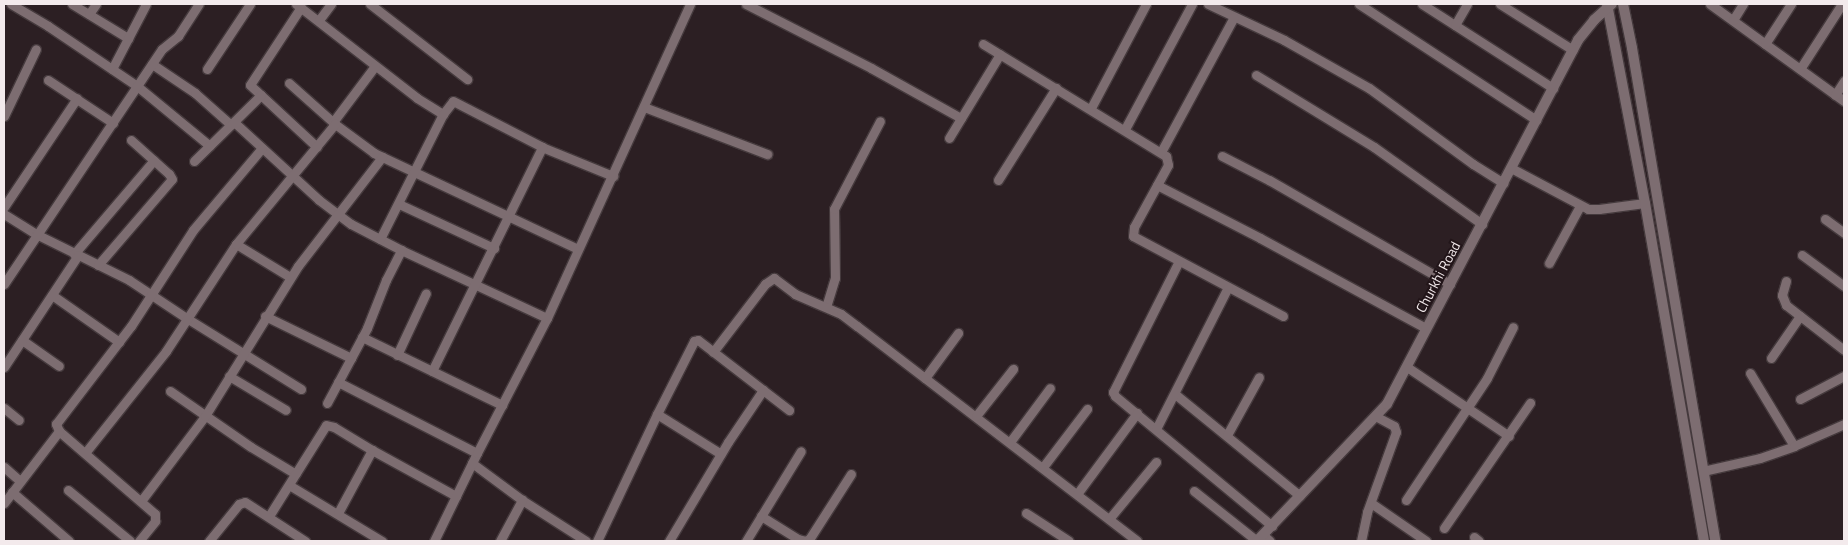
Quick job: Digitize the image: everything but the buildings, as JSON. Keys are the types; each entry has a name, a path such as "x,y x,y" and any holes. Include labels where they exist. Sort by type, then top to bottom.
{"street":[{"path":"10,4 137,86 210,146"},
{"path":"72,4 128,38"},
{"path":"89,14 96,4"},
{"path":"112,69 146,4"},
{"path":"4,282 165,45 178,36 199,4"},
{"path":"207,69 250,4"},
{"path":"319,20 331,4"},
{"path":"370,4 467,79"},
{"path":"434,541 546,318 613,176 690,4"},
{"path":"746,4 870,68 961,118"},
{"path":"1091,108 1146,4"},
{"path":"1125,130 1192,4"},
{"path":"1208,4 1298,47 1369,88 1473,164 1503,183"},
{"path":"1359,4 1536,120"},
{"path":"1422,4 1553,88"},
{"path":"1455,26 1467,4"},
{"path":"1500,4 1515,8 1573,50"},
{"path":"1622,4 1632,48 1716,541"},
{"path":"1710,4 1844,101"},
{"path":"1733,20 1743,4"},
{"path":"1765,44 1791,4"},
{"path":"1609,5 1704,541"},
{"name":"Churkhi Road","path":"1262,540 1272,526 1387,404 1573,50 1586,29 1609,5"},
{"path":"317,147 261,95 250,82 298,6 319,20 416,98 443,114"},
{"path":"1800,69 1840,7"},
{"path":"1160,152 1234,17"},
{"path":"983,44 1091,108 1160,152 1168,160 1132,232 1139,241 1283,316"},
{"path":"4,116 36,49"},
{"path":"949,138 1000,54"},
{"path":"152,64 233,124 336,214 401,250 546,318"},
{"path":"85,453 152,370 188,319 236,244 317,147 375,66"},
{"path":"1256,75 1374,147 1482,224"},
{"path":"48,80 113,123"},
{"path":"1835,95 1844,82"},
{"path":"290,83 334,123 382,157 414,174 578,249"},
{"path":"998,180 1056,88"},
{"path":"194,161 261,95"},
{"path":"4,207 77,98"},
{"path":"380,239 443,114 453,100 542,147 613,176"},
{"path":"644,107 767,154"},
{"path":"826,307 835,278 834,209 880,121"},
{"path":"98,265 170,182 171,176 131,140"},
{"path":"432,371 476,286 542,147"},
{"path":"143,540 156,518 141,501 56,428 58,419 119,342 211,206 262,148"},
{"path":"1222,156 1269,180 1450,284"},
{"path":"141,501 204,416 290,277 336,214 382,157"},
{"path":"4,367 76,255 154,160"},
{"path":"1511,168 1580,206 1599,209 1645,203"},
{"path":"1157,185 1260,238 1426,328"},
{"path":"399,204 494,248"},
{"path":"1549,263 1580,206"},
{"path":"4,214 36,234 129,280 301,389"},
{"path":"1824,218 1844,233"},
{"path":"236,244 290,277"},
{"path":"327,403 362,337 401,250"},
{"path":"1802,255 1844,286"},
{"path":"1179,261 1114,387 1114,396 1272,526"},
{"path":"713,352 769,279 774,278 795,294 841,314 1137,541"},
{"path":"1786,281 1783,300 1800,316 1844,350"},
{"path":"1156,429 1176,394 1228,287"},
{"path":"397,354 426,292"},
{"path":"52,295 119,342"},
{"path":"265,316 351,358"},
{"path":"1771,358 1800,316"},
{"path":"1406,500 1492,370 1513,327"},
{"path":"925,378 958,333"},
{"path":"362,337 502,405"},
{"path":"22,340 59,366"},
{"path":"598,541 657,414 694,341 698,340 789,410"},
{"path":"1407,366 1509,436"},
{"path":"976,416 1013,369"},
{"path":"1750,373 1794,446"},
{"path":"228,376 286,410"},
{"path":"1800,399 1844,376"},
{"path":"1227,435 1259,377"},
{"path":"338,382 477,453"},
{"path":"1010,442 1050,388"},
{"path":"670,541 721,454 763,390"},
{"path":"170,391 204,416 296,474"},
{"path":"1176,394 1300,496"},
{"path":"1444,528 1530,403"},
{"path":"4,408 19,420"},
{"path":"1043,468 1087,409"},
{"path":"657,414 721,454"},
{"path":"1077,494 1137,414"},
{"path":"1360,541 1396,432 1394,426 1375,416"},
{"path":"1703,471 1760,458 1794,446 1844,424"},
{"path":"269,516 326,425 334,426 372,450 456,496"},
{"path":"4,503 59,431"},
{"path":"338,513 372,450"},
{"path":"746,541 801,451"},
{"path":"1108,519 1156,462"},
{"path":"472,463 522,500 586,541"},
{"path":"4,467 20,481"},
{"path":"761,516 798,539 806,541 810,538 851,474"},
{"path":"289,484 382,541"},
{"path":"68,490 130,541"},
{"path":"1194,491 1262,540"},
{"path":"12,492 69,541"},
{"path":"500,541 522,500"},
{"path":"209,541 242,502 249,503 305,541"},
{"path":"1371,503 1426,541"},
{"path":"1026,513 1069,541"}]}
